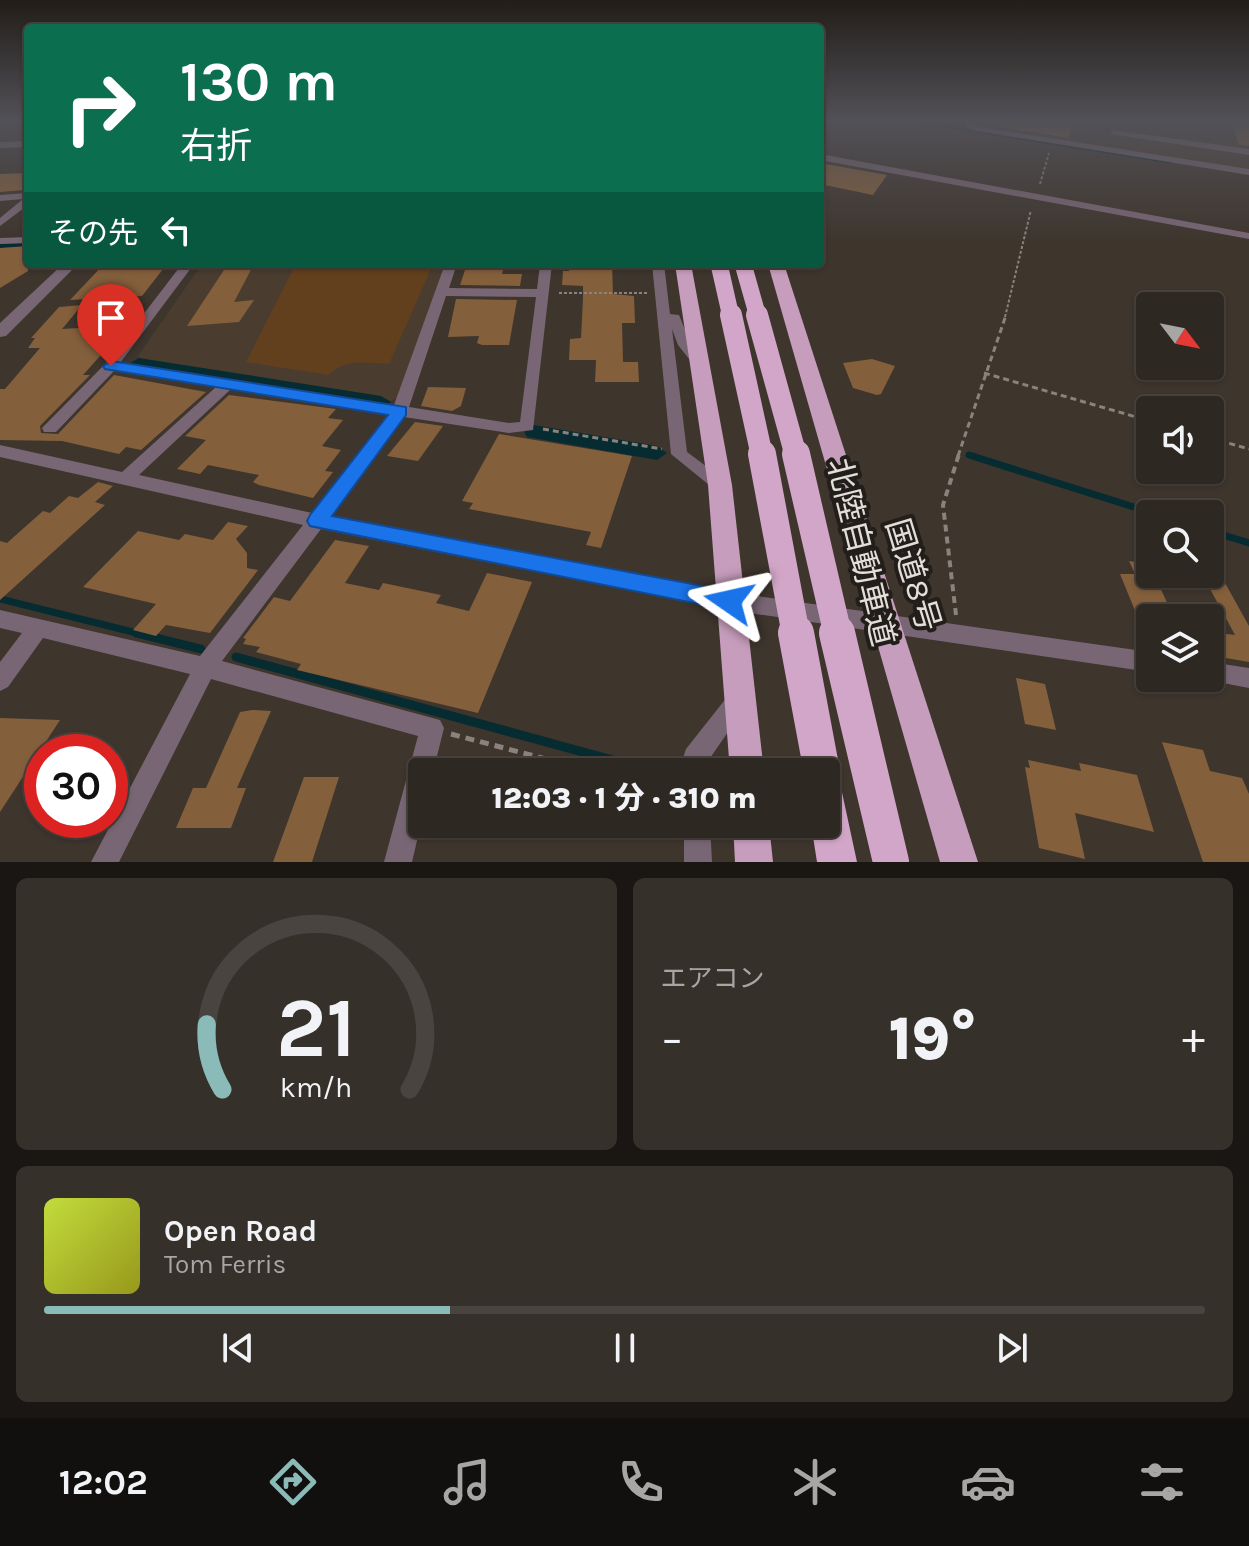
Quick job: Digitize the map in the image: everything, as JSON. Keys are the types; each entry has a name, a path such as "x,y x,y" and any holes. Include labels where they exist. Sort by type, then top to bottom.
{"highway":[{"path":"684,268 720,485 746,758"},
{"path":"720,268 757,429 819,758"},
{"name":"北陸自動車道","path":"744,268 790,430 891,862"},
{"name":"国道8号","path":"777,268 959,862"},
{"path":"752,838 754,862"},
{"path":"833,838 837,862"}],"street":[{"path":"843,161 1249,236"},
{"path":"1181,161 1249,172"},
{"path":"0,198 24,198"},
{"path":"0,223 24,202"},
{"path":"0,241 24,240"},
{"path":"0,332 67,268"},
{"path":"50,428 111,366 185,268"},
{"path":"105,862 205,667 400,411 450,268"},
{"path":"111,366 509,428 527,426 546,268"},
{"path":"659,268 679,454 720,485"},
{"path":"441,292 543,293"},
{"path":"665,317 674,318 685,345 698,361"},
{"path":"126,478 229,383"},
{"path":"0,451 317,521 729,601 1136,660"},
{"path":"0,619 205,667 432,728 398,862"},
{"path":"0,680 38,629"},
{"path":"1224,674 1249,678"},
{"path":"695,758 741,697"},
{"path":"697,838 698,862"}],"path":[{"path":"963,634 955,611 943,505 984,373 1002,331 1033,196 1046,161"},
{"path":"543,293 654,293"},
{"path":"984,373 1136,417"},
{"path":"527,426 665,450"},
{"path":"1224,442 1249,449"},
{"path":"432,728 543,758"}],"shaded area":[{"path":"1194,161 1249,161 1249,170"},
{"path":"199,268 444,268 397,398 391,401 142,361 138,356"},
{"path":"294,268 431,268 389,364 349,364 329,375 246,362"}],"building":[{"path":"824,164 887,175 873,195 824,185"},
{"path":"24,173 24,190 0,192 0,174"},
{"path":"24,246 24,268 28,271 0,288 0,248"},
{"path":"100,268 164,268 142,296 70,300"},
{"path":"225,268 252,268 234,302 254,300 239,322 187,326"},
{"path":"466,268 494,268 503,270 502,274 522,274 520,286 460,285"},
{"path":"569,268 612,268 613,294 634,296 635,323 622,323 623,362 638,362 639,382 595,382 596,360 569,360 570,339 581,338 583,286 562,285 563,271 569,271"},
{"path":"456,299 517,300 509,345 482,345 477,343 479,336 448,337"},
{"path":"82,305 62,329 114,326 98,346 109,346 83,375 90,375 40,426 41,433 58,434 114,375 206,392 141,450 126,447 119,454 62,441 0,440 0,389 5,389 40,348 28,348 35,338 31,338 59,307"},
{"path":"872,359 895,366 881,394 877,395 853,388 843,363"},
{"path":"428,387 466,388 461,406 452,411 421,406"},
{"path":"229,395 336,409 328,418 343,420 322,446 341,450 325,471 333,472 313,498 253,482 259,475 208,465 200,474 177,469 206,440 185,436"},
{"path":"415,422 443,426 418,461 387,456"},
{"path":"499,434 632,456 601,548 586,545 591,532 469,509 473,503 462,501"},
{"path":"98,482 113,486 95,502 105,505 0,600 0,541 7,543 43,511 50,513 69,496 78,498"},
{"path":"228,522 248,526 236,539 247,553 247,568 258,570 210,633 166,625 156,636 133,630 156,604 83,587 138,531 179,540 185,534 213,540"},
{"path":"335,540 369,546 345,583 379,590 383,583 441,595 436,603 469,611 487,573 532,582 478,713 297,670 301,664 256,652 260,647 243,644 246,639 243,638 274,597 290,601"},
{"path":"1129,561 1136,562 1136,588 1160,588 1168,604 1136,604 1136,613 1120,574 1135,574"},
{"path":"1224,581 1249,626 1249,662 1224,658 1224,634 1235,635 1224,615 1224,604 1218,604 1210,588 1224,588"},
{"path":"1016,678 1045,684 1056,730 1025,724"},
{"path":"271,711 237,788 246,788 231,828 176,828 193,788 206,788 240,712"},
{"path":"0,718 60,720 51,734 24,734 24,775 0,812"},
{"path":"1162,742 1203,750 1210,771 1242,778 1249,794 1249,862 1203,862"},
{"path":"1028,760 1081,771 1079,763 1137,775 1154,832 1075,813 1085,859 1039,848 1025,767 1030,768"},
{"path":"304,777 339,777 312,862 273,862"}],"waterway":[{"path":"1166,161 1171,162"},
{"path":"0,246 24,245"},
{"path":"139,363 381,402"},
{"path":"534,432 657,453"},
{"path":"974,456 969,455 1136,508"},
{"path":"1224,535 1249,543"},
{"path":"0,599 145,635"},
{"path":"136,633 201,649"},
{"path":"236,657 605,758"}],"route":[{"path":"111,366 400,411 317,521 729,601"}]}
